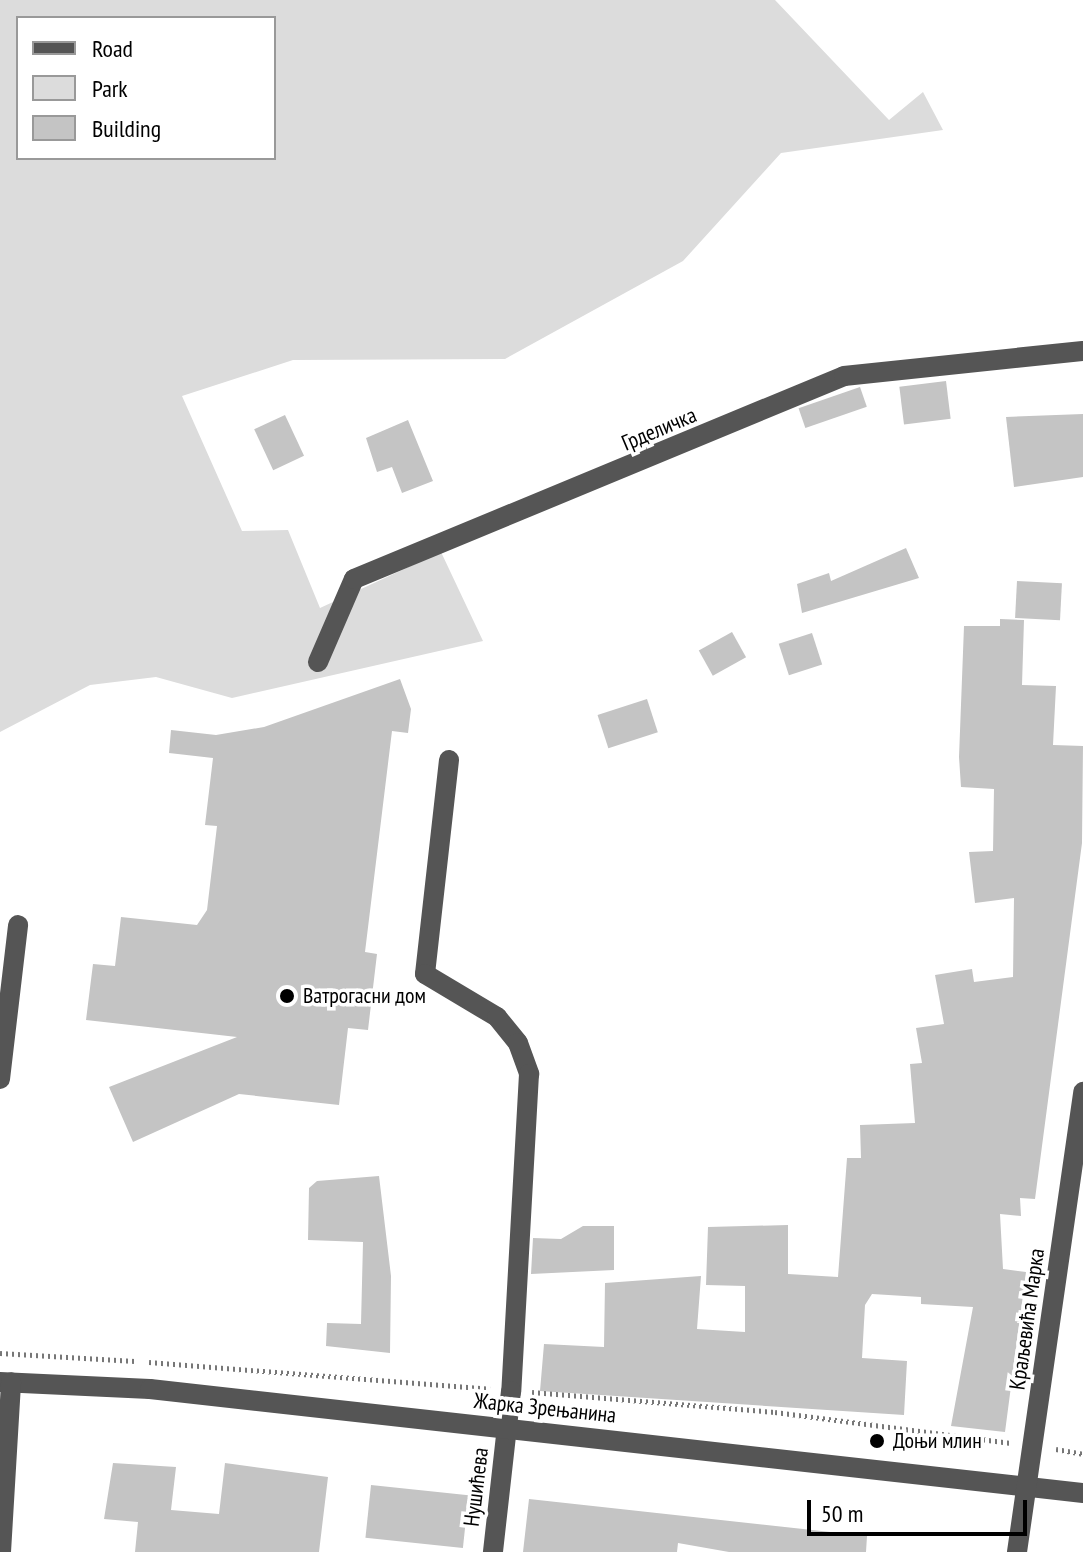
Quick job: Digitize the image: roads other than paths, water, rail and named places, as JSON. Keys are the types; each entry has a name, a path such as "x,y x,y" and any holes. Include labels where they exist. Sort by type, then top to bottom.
{"street":[{"name":"Грделичка","path":"318,662 354,579 844,376 1083,351"},
{"name":"Нушићева","path":"449,760 425,974 497,1017 518,1043 529,1074 511,1391 493,1552"},
{"path":"0,1079 18,925"},
{"name":"Краљевића Марка","path":"1017,1552 1083,1092"},
{"path":"1,1552 5,1382"},
{"name":"Жарка Зрењанина","path":"5,1382 150,1389 1083,1493"}],"place":[{"name":"Ватрогасни дом","path":"287,996"},
{"name":"Доњи млин","path":"877,1441"}]}
